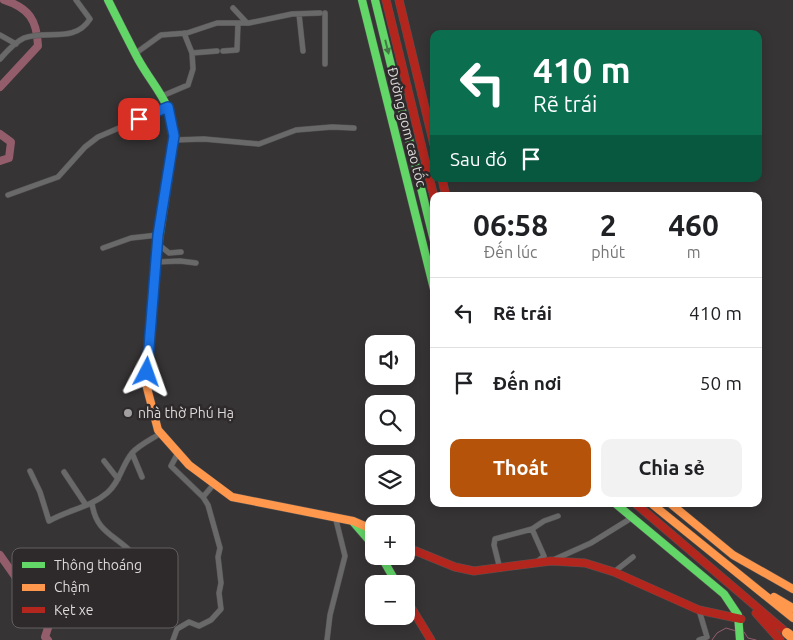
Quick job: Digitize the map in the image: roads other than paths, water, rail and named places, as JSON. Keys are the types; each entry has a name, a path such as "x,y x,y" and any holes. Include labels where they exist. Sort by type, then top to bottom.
{"main road":[{"path":"108,0 136,54 168,107 173,124 174,140 158,239 146,384 161,434 178,454 232,497 336,520 353,521 365,531"},
{"name":"Đường gom cao tốc","path":"362,0 430,274"},
{"path":"375,0 430,225"},
{"path":"386,0 430,181"},
{"name":"Đường gom cao tốc","path":"399,0 430,128"},
{"path":"620,507 708,579 735,608 741,619 740,640"},
{"path":"651,507 772,596 793,608"},
{"path":"651,507 793,618"},
{"path":"651,507 787,637"},
{"path":"675,507 733,555 793,589"},
{"path":"415,551 455,567 474,571 551,561 585,563 614,572 699,610 741,619"},
{"path":"415,614 431,640"}],"street":[{"path":"0,59 16,44 32,36 65,35 85,26 90,19 76,0"},
{"path":"233,8 247,23"},
{"path":"136,54 160,35 184,33 217,23 247,23 299,14 322,13 325,64"},
{"path":"299,14 303,51"},
{"path":"192,52 237,50 238,23"},
{"path":"162,96 188,85 193,69 192,52 184,33"},
{"path":"0,35 16,44"},
{"path":"8,195 58,177 92,140 168,107"},
{"path":"174,140 204,139 259,144 296,130 332,127 354,128"},
{"path":"103,248 131,238 158,239 169,253 181,252"},
{"path":"156,262 180,261 196,263"},
{"path":"30,471 40,492 48,521 63,512 89,504 107,493 118,479 132,453 161,434"},
{"path":"132,453 142,477"},
{"path":"173,640 177,629 188,623 200,626 212,620 221,609 218,556 220,548 208,505 203,497 171,466 178,454"},
{"path":"104,461 118,479"},
{"path":"64,472 89,504 96,519 111,537 126,548"},
{"path":"203,497 214,484"},
{"path":"500,569 493,541 532,529 544,521 558,516"},
{"path":"551,561 591,543 632,517"},
{"path":"327,640 330,615 345,556 336,520"},
{"path":"532,529 544,556 533,564"},
{"path":"111,537 113,530"},
{"path":"614,572 633,557"},
{"path":"699,610 708,638 699,640"}],"waterway":[{"path":"0,87 38,46 36,29 30,16 20,7 4,0"},
{"path":"0,134 11,142 9,158 0,161"},
{"path":"0,555 12,572"},
{"path":"48,628 45,637 48,640"},
{"path":"712,640 717,633 726,628 736,631"},
{"path":"744,632 748,638 756,640"}],"place":[{"name":"nhà thờ Phú Hạ","path":"128,413"}]}
